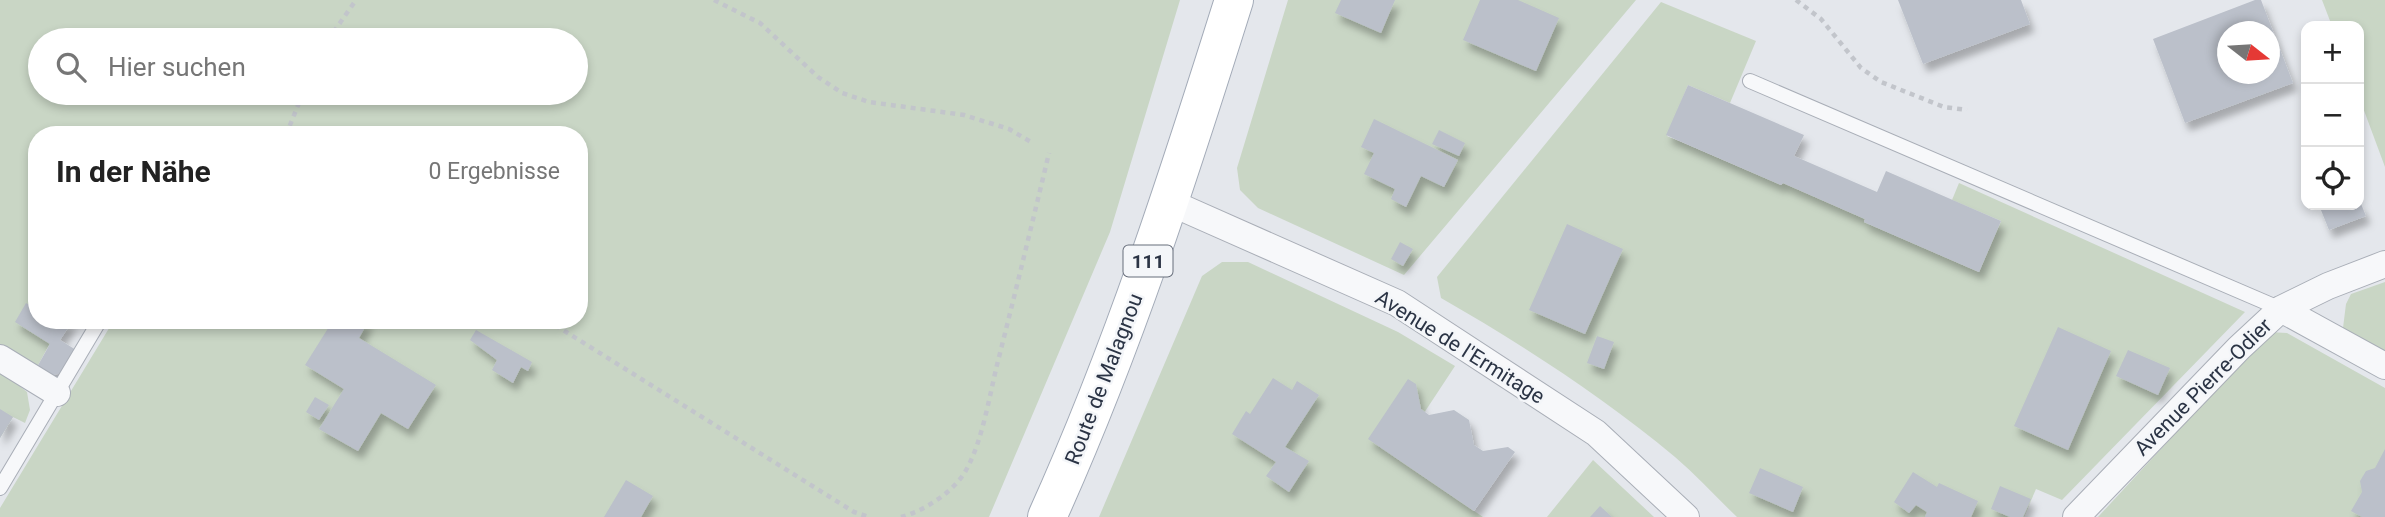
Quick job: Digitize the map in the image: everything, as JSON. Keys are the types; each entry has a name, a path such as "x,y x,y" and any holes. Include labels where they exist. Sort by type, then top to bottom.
{"main road":[{"name":"Route de Malagnou","path":"1048,517 1119,346 1234,0"}],"street":[{"name":"Avenue de l'Ermitage","path":"1169,202 1397,303 1596,433 1686,517"},
{"name":"Avenue Pierre-Odier","path":"2076,517 2239,348 2281,309 2328,286 2385,264"},
{"path":"2281,309 2385,366"},
{"path":"0,358 57,393"}],"lane":[{"path":"1749,81 2281,309"},
{"path":"0,488 95,329"}],"path":[{"path":"336,28 356,0"},
{"path":"714,0 760,23 818,77 842,93 869,102 964,115 1009,130 1031,142"},
{"path":"1796,0 1821,19 1861,68 1881,82 1944,107 1967,110"},
{"path":"289,126 298,105"},
{"path":"901,517 929,505 956,483 965,472 972,455 989,400 1049,153"},
{"path":"561,329 854,512 869,517"}],"green space":[{"path":"0,0 1180,0 1110,232 989,517 0,517 0,508 109,329 588,329 588,126 28,126 28,329 58,329 37,367 0,344"},
{"path":"1288,0 1636,0 1404,275 1258,208 1240,190 1237,168"},
{"path":"2322,0 2385,0 2385,167 2364,110 2364,21 2330,21"},
{"path":"1661,2 1756,41 1730,103 1688,85 1667,136 1781,185 1783,183 1979,272 2001,221 1952,200 1959,183 2245,312 2062,500 2036,489 2024,517 1737,517 1675,457 1620,413 1532,353 1441,298 1437,277"},
{"path":"1222,262 1248,262 1398,332 1455,366 1395,457 1483,517 1099,517 1202,276"},
{"path":"2385,282 2385,351 2343,328 2346,304 2351,294"},
{"path":"2269,332 2287,333 2385,388 2385,517 2098,517"},
{"path":"0,370 27,392 30,410 25,423 13,417 0,438"},
{"path":"1593,460 1654,517 1547,517"}],"building":[{"path":"1341,0 1395,0 1381,33 1335,13"},
{"path":"1480,0 1518,0 1559,18 1536,71 1463,40"},
{"path":"1898,0 2021,0 2030,24 1923,64"},
{"path":"2261,0 2269,21 2217,21 2217,84 2280,84 2280,49 2293,83 2185,123 2153,39"},
{"path":"1688,85 1804,135 1794,156 1877,192 1886,171 2001,221 1979,272 1783,183 1781,185 1666,135"},
{"path":"1374,119 1458,160 1444,187 1421,176 1406,207 1391,199 1395,189 1364,174 1374,153 1361,147"},
{"path":"1439,130 1465,143 1459,156 1432,144"},
{"path":"2321,210 2364,210 2366,216 2329,230"},
{"path":"1567,224 1623,249 1585,334 1529,310"},
{"path":"1400,242 1413,249 1403,266 1391,259"},
{"path":"26,303 28,329 67,329 60,340 76,350 63,370 52,375 37,367 50,344 15,322"},
{"path":"2058,327 2111,351 2068,450 2014,426"},
{"path":"328,329 364,329 359,338 436,385 408,429 381,413 358,451 319,429 344,389 305,365"},
{"path":"476,330 532,362 528,371 521,367 513,383 492,370 497,360 470,340"},
{"path":"1597,336 1614,342 1604,369 1587,363"},
{"path":"2128,350 2170,368 2158,395 2116,376"},
{"path":"1273,378 1292,390 1297,381 1319,395 1285,447 1309,461 1289,492 1266,476 1276,462 1232,434 1246,411 1250,414"},
{"path":"1408,379 1416,384 1421,409 1429,415 1454,410 1469,420 1474,445 1483,451 1508,447 1515,452 1474,511 1368,439"},
{"path":"315,397 329,405 319,420 306,412"},
{"path":"0,409 13,417 0,438"},
{"path":"2385,449 2385,517 2362,517 2351,511 2362,492 2360,481 2366,471 2375,468"},
{"path":"1760,468 1803,487 1793,512 1749,493"},
{"path":"1913,472 1937,487 1939,483 1978,501 1971,517 1925,517 1927,512 1916,505 1909,513 1894,502"},
{"path":"626,480 653,496 641,517 604,517"},
{"path":"2000,486 2031,499 2023,517 2010,517 1991,509"},
{"path":"1600,506 1612,517 1590,517"}]}
